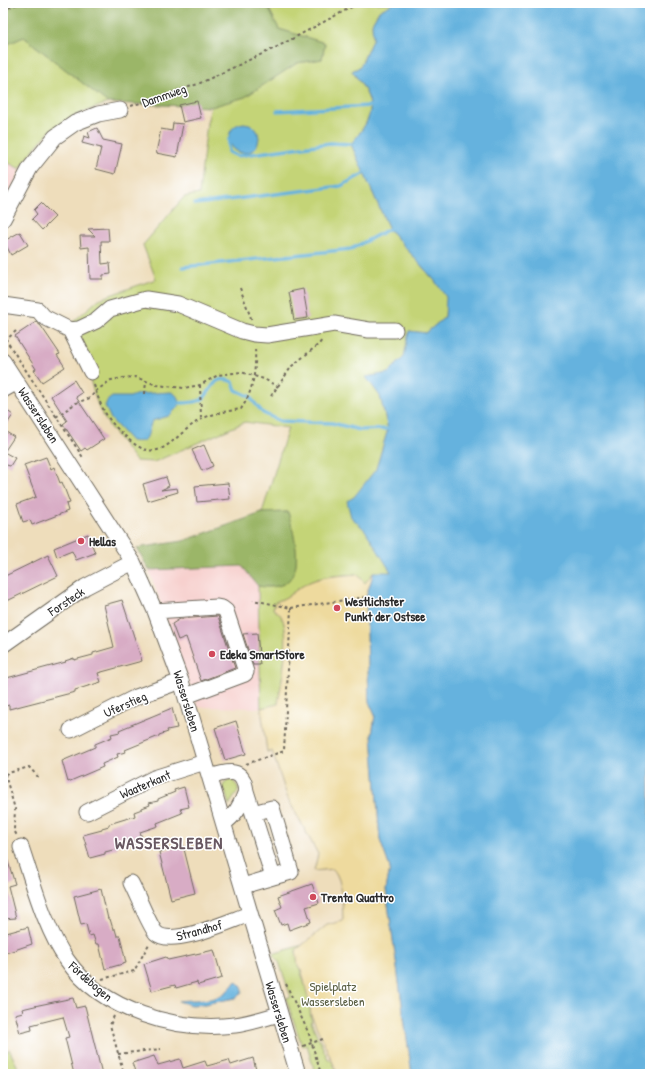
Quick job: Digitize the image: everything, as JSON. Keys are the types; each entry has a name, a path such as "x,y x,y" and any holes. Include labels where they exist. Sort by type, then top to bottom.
{"street":[{"path":"3,219 30,168 55,136 75,123 98,114 120,110"},
{"path":"3,305 38,310 44,317 70,330 79,329 96,321 110,309 146,299 178,304 242,331 254,334 267,335 329,325 369,330 396,330"},
{"path":"70,330 91,372"},
{"name":"Wassersleben","path":"3,361 133,562 155,611 186,696 298,1074"},
{"path":"3,390 17,382"},
{"name":"Forsteck","path":"3,645 85,587 133,562"},
{"path":"155,611 217,607 226,611 246,672 245,674 186,696"},
{"name":"Uferstieg","path":"71,730 136,698 181,681"},
{"name":"Waaterkant","path":"87,812 154,778 205,762"},
{"path":"210,777 226,771 238,774 245,780 246,791 273,877 243,886"},
{"path":"224,823 230,819 243,800 246,791"},
{"name":"Fördebogen","path":"21,847 49,926 67,960 102,994 119,1004 164,1022 180,1025 235,1024 279,1014"},
{"name":"Strandhof","path":"131,883 155,932 165,938 178,937 208,929 250,914"}],"path":[{"path":"3,10 20,3"},
{"name":"Dammweg","path":"120,110 198,84 277,47 359,3"},
{"path":"91,372 101,408 110,423 134,445 143,449 152,450 169,446 190,426 201,419 224,412 241,410 247,402 254,375 254,334 247,303 240,288"},
{"path":"271,396 292,366 319,344 326,336 329,325"},
{"path":"16,331 6,340 84,459"},
{"path":"56,417 76,404 90,398 96,391 111,380 123,378 135,377 157,385 184,388 200,385 218,375 229,372 241,372 254,375 278,387"},
{"path":"145,394 146,380"},
{"path":"200,385 201,419"},
{"path":"253,600 291,608 366,597"},
{"path":"245,764 284,751 291,608"},
{"path":"5,774 29,767 38,778"},
{"path":"3,768 16,809 14,830 21,847"},
{"path":"88,982 134,971 155,932"},
{"path":"285,982 313,1043 321,1074"},
{"path":"119,1004 110,1025 124,1074"},
{"path":"300,1047 323,1039"},
{"path":"118,1054 161,1049"}],"shaded area":[{"path":"3,160 20,169 3,209"},
{"path":"242,566 258,586 261,708 198,707 149,570"}],"green space":[{"path":"3,3 266,3 279,29 325,43 322,59 297,63 245,97 211,107 108,103 24,37 3,46"},
{"path":"266,3 394,3 379,11 372,23 373,38 360,67 352,71 366,92 370,108 366,124 351,144 389,229 435,281 447,297 445,317 426,333 409,331 405,357 388,373 367,377 380,396 388,429 376,469 399,566 412,1074 373,573 365,584 357,574 330,576 317,579 275,602 273,609 281,615 285,626 286,636 283,673 278,705 261,708 258,586 275,586 286,582 293,575 296,564 294,539 288,512 262,513 288,428 245,422 154,462 136,461 109,426 99,409 88,373 66,328 99,299 156,279 143,245 184,197 199,194 207,123 211,107 245,97 297,63 322,59 325,43 279,29"},
{"path":"24,37 108,103 78,114 57,126 39,143 20,169 3,160 3,46"},
{"path":"288,512 296,552 296,564 293,575 286,582 275,586 258,586 242,566 149,570 137,548 183,541 262,513"},
{"path":"229,780 233,781 238,787 238,791 229,805 223,785"},
{"path":"303,945 296,950 298,963 310,1003 311,1022 328,1059 333,1062 338,1074 311,1074 310,1071 314,1069 307,1045 302,1046 286,998 291,997 279,962 272,954"},
{"path":"9,1049 21,1074 3,1074 3,1057"}],"sand":[{"path":"374,572 366,597 369,702 375,715 372,735 380,840 390,868 386,890 412,1074 338,1074 311,1015 302,972 298,966 296,950 327,925 343,921 341,887 337,874 333,869 314,871 318,854 288,799 272,751 267,752 261,708 278,704 283,673 286,636 285,626 281,615 273,609 275,602 317,579 330,576 357,574 365,583"}],"water":[{"path":"394,3 650,3 650,1074 412,1074 386,890 390,868 380,840 372,735 375,715 369,702 366,597 374,572 391,572 365,530 351,517 347,501 354,497 376,469 388,429 380,396 366,377 388,373 404,357 409,331 426,333 445,317 446,297 435,281 389,229 351,144 366,124 370,108 366,92 352,71 360,67 373,38 372,23 379,11"},
{"path":"244,123 255,127 259,138 255,149 244,153 233,149 229,138 233,127"},
{"path":"171,392 178,398 178,407 169,416 152,421 147,437 142,441 131,441 111,419 105,406 107,401 112,397 130,397 138,394"},
{"path":"236,981 242,987 242,993 235,998 205,1004 191,1005 178,1001 203,1000 217,997 230,989"}],"building":[{"path":"197,101 201,118 183,122 179,105"},
{"path":"173,123 183,124 177,157 156,153 161,129 172,131"},
{"path":"97,128 103,140 122,144 115,174 96,169 101,148 82,143 84,136 90,138 88,132"},
{"path":"41,203 55,217 42,230 32,219 37,214 34,210"},
{"path":"108,228 109,241 101,241 102,264 110,263 111,274 103,275 103,279 90,279 89,247 81,248 80,236 95,236 88,229"},
{"path":"20,232 28,245 11,255 4,241"},
{"path":"303,289 308,318 294,320 289,292"},
{"path":"36,322 41,326 60,354 57,355 65,367 42,382 34,370 36,369 15,336"},
{"path":"74,380 82,393 76,397 104,439 87,450 85,448 81,451 63,424 67,421 51,396"},
{"path":"3,408 13,415 3,430"},
{"path":"3,430 14,437 4,452 15,458 10,466 3,464"},
{"path":"204,445 213,466 202,471 192,450"},
{"path":"46,457 51,469 54,467 60,483 62,482 70,503 66,504 68,511 32,525 30,520 23,522 17,504 36,497 24,465"},
{"path":"166,477 169,486 161,490 177,488 178,492 148,501 143,484"},
{"path":"228,483 230,499 197,502 195,486"},
{"name":"Hellas","path":"88,534 95,553 76,560 72,551 57,557 54,548"},
{"path":"48,555 58,576 3,603 3,577"},
{"path":"122,600 142,661 98,673 101,682 75,690 75,692 9,709 9,705 3,707 3,679 66,662 65,661 74,658 74,660 93,655 93,653 114,647 104,605"},
{"name":"Edeka SmartStore","path":"218,616 235,668 201,681 186,637 178,640 172,624 180,619"},
{"path":"257,633 260,665 253,665 243,634"},
{"path":"172,708 177,728 167,730 168,732 125,750 126,752 117,754 118,757 102,764 103,767 68,782 62,761 95,747 95,744 112,737 111,734 120,732 119,730"},
{"path":"236,721 246,754 225,760 215,728"},
{"path":"184,787 189,807 180,809 182,813 157,823 158,826 140,832 142,838 117,846 117,849 105,852 105,854 90,858 83,835 102,830 102,828 109,826 109,824 135,816 134,812 150,805 149,803 158,801 158,799 175,792 174,790"},
{"path":"183,845 195,893 171,899 159,852"},
{"path":"5,852 15,884 8,886 16,918 3,919 3,853"},
{"path":"312,884 319,903 306,907 311,922 289,930 287,923 281,925 275,910 282,907 278,896"},
{"path":"101,889 108,919 110,919 117,936 120,936 126,963 105,969 99,944 96,944 93,935 89,936 86,924 81,925 74,896"},
{"path":"28,927 32,944 3,954 3,934"},
{"path":"214,950 222,978 198,985 197,982 176,988 175,985 152,991 144,964 166,957 168,960"},
{"path":"73,998 76,1008 85,1006 102,1074 74,1074 65,1038 69,1037 63,1017 31,1025 32,1030 20,1033 15,1014 23,1012 22,1009"},
{"path":"154,1056 158,1065 180,1059 183,1068 205,1061 207,1066 229,1060 231,1065 253,1058 257,1074 136,1074 132,1063"}],"waterway":[{"path":"277,111 370,106"},
{"path":"229,139 229,152 237,156 331,143 351,144"},
{"path":"195,204 341,186 363,174"},
{"path":"183,267 351,249 389,229"},
{"path":"179,403 201,400 217,381 226,380 233,382 236,390 249,396 263,413 280,421 332,423 360,430 388,429"}],"place":[{"name":"Hellas","path":"81,541"},
{"name":"Westlichster Punkt der Ostsee","path":"337,608"},
{"name":"Edeka SmartStore","path":"212,654"},
{"name":"Trenta Quattro","path":"313,897"}],"district":[{"name":"WASSERSLEBEN","path":"169,842"}],"park label":[{"name":"Spielplatz Wassersleben","path":"333,994"}]}
